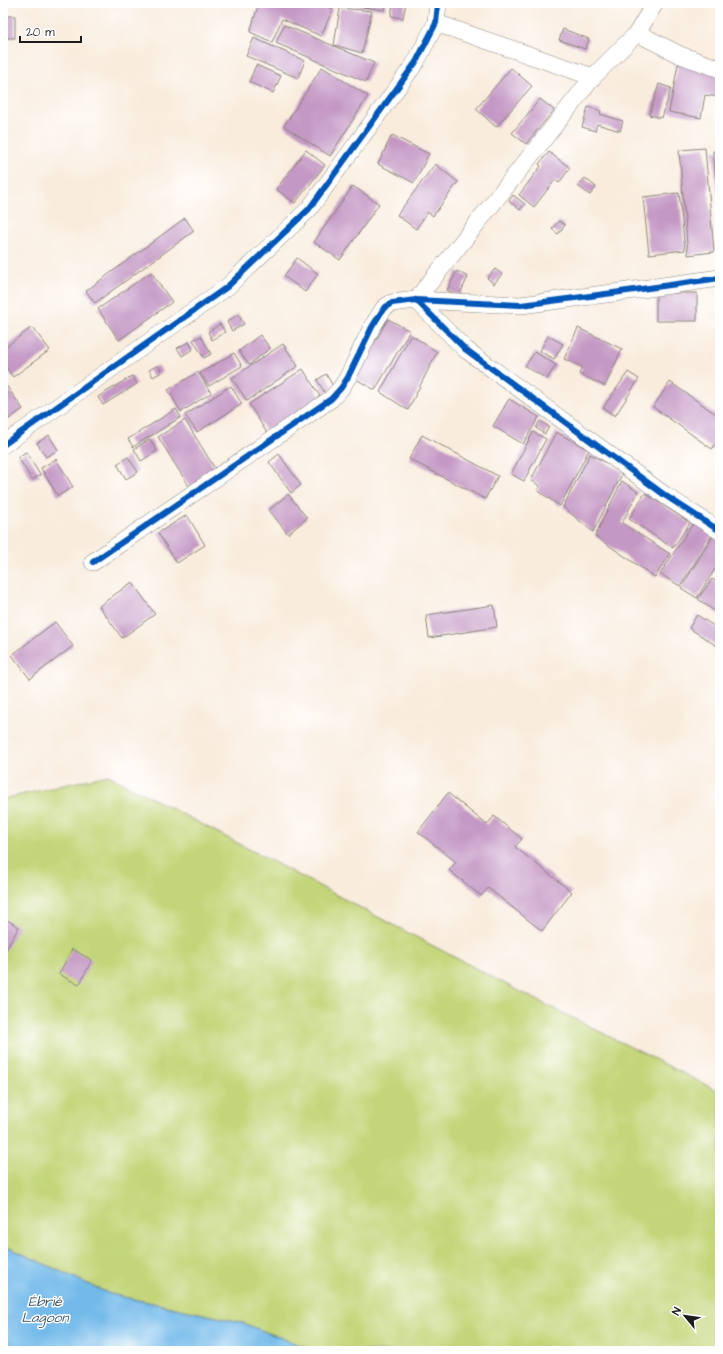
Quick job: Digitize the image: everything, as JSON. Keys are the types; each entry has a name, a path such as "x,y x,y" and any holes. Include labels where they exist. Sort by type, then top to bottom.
{"street":[{"path":"3,445 227,287 309,209 416,62 436,23 438,3"},
{"path":"416,300 593,77 637,33 655,3"},
{"path":"436,23 593,77"},
{"path":"637,33 680,55 720,69"},
{"path":"93,562 331,399 348,377 372,327 384,308 392,303 416,300 521,305 613,294 720,278"},
{"path":"416,300 465,349 666,496 720,531"}],"green space":[{"path":"108,775 517,990 720,1092 720,1351 315,1351 240,1322 110,1294 3,1245 3,799"}],"water":[{"name":"Ébrié Lagoon","path":"3,1245 110,1294 240,1322 315,1351 3,1351"}],"building":[{"path":"259,3 319,3 333,9 321,36 282,19 272,42 250,32"},
{"path":"356,3 386,3 385,10 355,6"},
{"path":"393,3 406,3 403,18 391,16"},
{"path":"340,8 372,11 362,53 334,45"},
{"path":"3,16 15,16 15,38 3,38"},
{"path":"284,25 374,63 366,82 276,43"},
{"path":"563,29 589,39 585,49 559,40"},
{"path":"254,38 305,61 298,78 246,56"},
{"path":"678,64 709,69 720,76 720,97 705,95 701,118 669,112"},
{"path":"256,65 281,76 273,93 249,82"},
{"path":"322,67 368,96 330,156 284,126"},
{"path":"511,68 532,86 496,127 476,109"},
{"path":"659,84 671,88 662,118 649,115"},
{"path":"540,99 554,110 526,144 512,133"},
{"path":"588,107 601,111 600,114 623,121 620,131 597,124 595,131 582,127"},
{"path":"392,135 429,154 414,183 378,164"},
{"path":"705,148 714,252 688,255 679,150"},
{"path":"306,150 325,165 295,203 276,189"},
{"path":"713,151 720,151 720,208 719,208"},
{"path":"549,152 570,168 559,183 555,180 534,207 519,195 541,166 539,164"},
{"path":"435,164 458,182 433,216 428,212 416,229 397,215"},
{"path":"585,178 596,187 590,195 578,186"},
{"path":"353,186 379,204 340,260 314,242"},
{"path":"679,193 685,250 649,254 643,197"},
{"path":"513,195 525,204 520,210 509,201"},
{"path":"185,218 194,231 95,303 86,291"},
{"path":"559,221 565,225 558,234 552,229"},
{"path":"297,258 318,274 305,292 284,276"},
{"path":"495,269 502,274 494,284 487,278"},
{"path":"457,271 468,277 459,296 447,290"},
{"path":"151,272 172,302 119,340 98,309"},
{"path":"656,293 697,293 697,321 656,321"},
{"path":"238,314 244,324 232,331 227,322"},
{"path":"388,319 410,331 375,390 354,378"},
{"path":"220,324 225,332 212,340 208,332"},
{"path":"32,327 50,350 13,377 3,363 3,349"},
{"path":"578,328 622,349 605,386 579,374 582,367 564,359"},
{"path":"260,335 270,348 249,365 239,351"},
{"path":"411,335 437,352 408,410 380,392"},
{"path":"201,336 211,354 204,358 193,340"},
{"path":"548,336 563,344 554,359 540,351"},
{"path":"189,342 193,349 182,356 177,348"},
{"path":"283,344 298,366 247,401 232,378"},
{"path":"535,352 556,365 547,379 525,366"},
{"path":"234,353 242,366 209,386 200,373"},
{"path":"158,365 162,372 153,377 149,370"},
{"path":"303,369 321,398 267,433 249,404"},
{"path":"198,372 211,393 181,412 168,390"},
{"path":"628,372 639,379 615,416 603,408"},
{"path":"326,374 334,388 325,393 317,380"},
{"path":"132,376 137,384 103,405 98,397"},
{"path":"3,381 23,409 3,423"},
{"path":"670,382 720,417 720,437 712,449 653,407"},
{"path":"231,386 242,404 197,432 185,415"},
{"path":"509,399 539,417 523,444 493,426"},
{"path":"176,409 181,417 133,447 128,439"},
{"path":"185,420 219,475 192,491 158,437"},
{"path":"540,421 549,427 545,434 536,428"},
{"path":"533,432 546,439 524,481 511,474"},
{"path":"556,432 589,450 560,506 537,490 540,486 531,480"},
{"path":"49,435 58,450 46,457 37,443"},
{"path":"422,435 498,476 485,499 409,459"},
{"path":"150,439 157,451 141,461 134,449"},
{"path":"26,452 40,475 32,480 18,457"},
{"path":"279,454 301,485 291,493 269,462"},
{"path":"590,454 623,472 593,532 563,507"},
{"path":"128,457 138,472 126,479 117,464"},
{"path":"56,459 73,487 58,496 41,468"},
{"path":"622,481 638,492 622,523 670,554 655,577 595,536"},
{"path":"645,493 690,523 673,548 629,519"},
{"path":"288,494 307,518 288,534 269,510"},
{"path":"187,515 205,545 177,563 158,533"},
{"path":"696,519 715,531 680,586 660,574"},
{"path":"716,531 720,534 720,561 697,598 681,588"},
{"path":"712,579 720,584 720,615 698,599"},
{"path":"132,582 155,614 122,638 99,606"},
{"path":"494,605 497,627 429,638 426,615"},
{"path":"697,615 720,630 720,648 689,628"},
{"path":"55,622 73,646 30,679 12,655"},
{"path":"448,793 487,825 494,816 522,839 515,847 572,892 542,931 488,888 481,896 449,870 456,862 418,832"},
{"path":"3,918 19,927 3,955"},
{"path":"72,949 92,960 79,985 59,974"}],"cycle path":[{"path":"3,445 227,287 309,209 416,62 436,23 438,3"},
{"path":"93,562 331,399 348,377 372,327 384,308 392,303 416,300 521,305 720,278"},
{"path":"416,300 465,349 666,496 720,531"}]}
